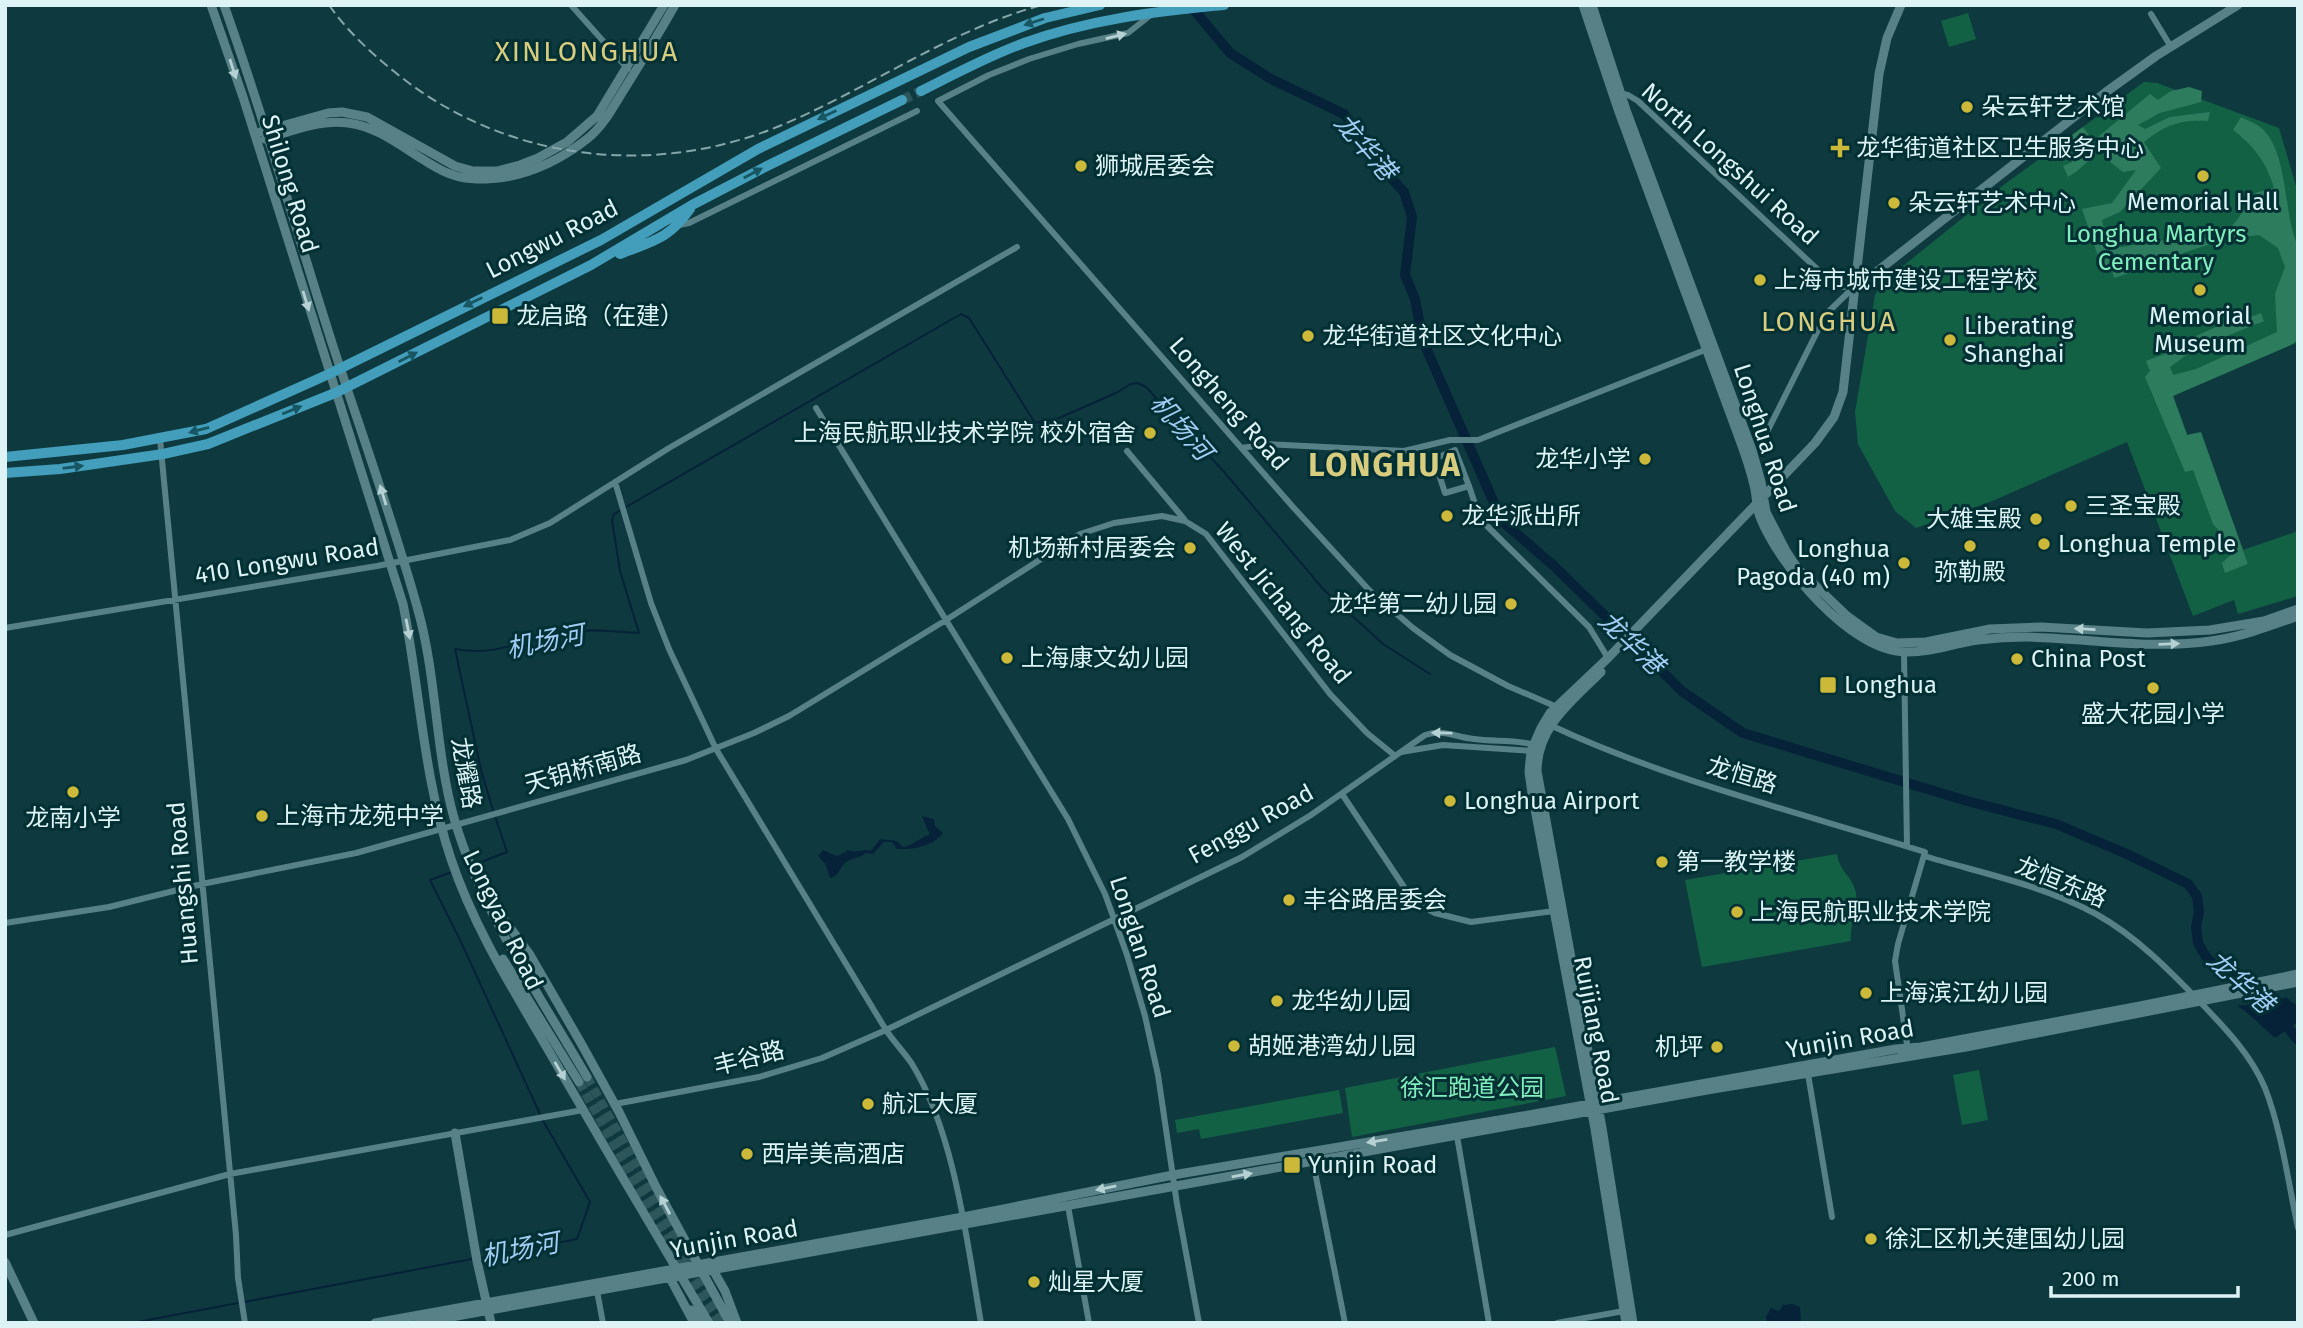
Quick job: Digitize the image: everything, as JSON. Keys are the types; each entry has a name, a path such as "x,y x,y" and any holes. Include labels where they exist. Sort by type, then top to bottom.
{"main road":[{"name":"Shilong Road","path":"211,5 329,374"},
{"name":"Shilong Road","path":"224,5 340,368"},
{"path":"255,138 320,124 349,123 372,130 445,172 463,178 481,179 521,174 547,164 587,139 600,126 664,5"},
{"path":"630,72 675,5"},
{"name":"Longwu Road","path":"5,457 123,445 206,429 329,374 600,240 758,149 969,47 1045,18 1100,5"},
{"path":"921,91 1025,43 1075,28 1154,13 1224,5"},
{"path":"1583,5 1617,94"},
{"name":"North Longshui Road","path":"1592,5 1617,94"},
{"path":"1536,749 1546,726 1573,690 1608,658 1760,502 1815,443 1834,417 1843,392 1879,74 1887,38 1901,5"},
{"path":"1855,286 2106,92 2238,5"},
{"name":"Longhua Road","path":"1617,94 1619,112 1711,348"},
{"name":"Longhua Road","path":"1617,94 1711,348 1760,502 1798,569 1863,628 1876,637 1897,643 1926,642 1990,629 2030,627 2147,633 2200,631 2253,623 2298,609"},
{"name":"Longwu Road","path":"5,473 163,454 208,444 335,393 591,265 692,205 902,100"},
{"path":"591,265 668,234 692,205"},
{"name":"Longyao Road","path":"340,368 403,561 426,642 447,793 456,824"},
{"name":"Longyao Road","path":"329,374 403,604 412,647 431,788 442,829 469,904 506,976 709,1323"},
{"name":"Longhua Road","path":"1760,502 1760,517 1780,556 1793,573 1855,634 1876,646 1904,653 1979,640 2025,637 2143,645 2215,641 2298,616"},
{"path":"1559,708 1603,669 1608,658"},
{"name":"Ruijiang Road","path":"1536,749 1530,782 1594,1107 1626,1323"},
{"name":"Ruijiang Road","path":"1536,749 1539,792 1633,1323"},
{"name":"龙耀路","path":"456,824 492,910"},
{"path":"469,904 583,1080 492,910"},
{"name":"Longyao Road","path":"492,910 506,922 530,955 615,1104 662,1199 720,1293 745,1323"},
{"path":"2219,993 2298,974"},
{"path":"2219,993 2298,982"},
{"name":"Yunjin Road","path":"418,1323 488,1306 964,1221 1173,1175 1523,1116 1808,1074 2140,1006 2219,993"},
{"name":"Yunjin Road","path":"705,1269 964,1221 1068,1206 1313,1162 1457,1136 1594,1107 1908,1052"},
{"path":"455,1133 491,1323"},
{"path":"5,1262 34,1323"},
{"name":"Yunjin Road","path":"375,1323 597,1291 670,1278 679,1272"},
{"path":"670,1278 694,1323"},
{"path":"687,1286 702,1323"},
{"path":"720,1293 737,1323"},
{"name":"Longyao Road","path":"720,1293 730,1323"},
{"path":"679,1295 702,1323"}],"street":[{"path":"571,5 630,72"},
{"name":"Longheng Road","path":"1154,13 1128,33 1029,59 989,75 938,101 1369,590 1431,642 1471,667 1559,708"},
{"path":"2151,14 2171,47"},
{"name":"North Longshui Road","path":"1617,94 1638,100 1700,162 1833,284 1855,286"},
{"path":"678,225 689,223 917,111"},
{"name":"410 Longwu Road","path":"5,628 392,563 509,540 550,523 668,448 1017,247"},
{"path":"1760,444 1826,314 1855,286"},
{"path":"1242,448 1266,444 1404,451 1450,440 1478,440 1711,348"},
{"name":"Longlan Road","path":"816,408 1071,825 1095,870 1130,966 1150,1040 1199,1323"},
{"name":"Huangshi Road","path":"160,439 240,1291 245,1319"},
{"path":"1469,486 1445,493 1434,459 1455,450 1469,486 1480,519 1589,627 1608,658"},
{"path":"1127,452 1185,521"},
{"path":"615,482 655,614 716,749 886,1030 911,1063 938,1122 964,1221 981,1323"},
{"name":"West Jichang Road","path":"946,620 1067,541 1098,527 1161,516 1185,521 1206,534 1348,715 1396,754"},
{"name":"天钥桥南路","path":"5,923 109,906 356,853 632,776 716,749 789,716 946,620"},
{"path":"1904,653 1907,846"},
{"name":"龙恒路","path":"1546,726 1662,770 1907,846 1925,854"},
{"name":"Fenggu Road","path":"886,1030 1241,857 1342,794 1425,735 1440,731 1536,749"},
{"name":"Fenggu Road","path":"1396,754 1443,745 1536,749"},
{"path":"1342,794 1404,887 1420,905 1435,913 1471,922 1554,911"},
{"path":"1908,1052 1895,961 1925,854"},
{"name":"龙恒东路","path":"1925,854 2030,887 2096,914 2141,945 2195,997 2242,1048 2264,1088 2298,1228"},
{"name":"丰谷路","path":"615,1104 759,1077 822,1058 886,1030"},
{"path":"1808,1074 1832,1217"},
{"path":"5,1235 230,1174 583,1110"},
{"path":"1457,1136 1489,1323"},
{"path":"1313,1162 1345,1323"},
{"path":"1068,1206 1089,1323"},
{"path":"597,1291 603,1323"},
{"path":"1557,1323 1624,1311"}],"green space":[{"path":"1968,13 1976,39 1949,47 1941,21"},
{"name":"Longhua Martyrs Cementary","path":"2144,82 2157,83 2279,128 2298,193 2298,342 2173,396 2237,568 2248,564 2243,550 2298,531 2298,596 2238,614 2234,600 2193,616 2127,442 1990,502 1916,528 1895,511 1858,444 1855,412 1875,295 1883,282 2005,184"},
{"path":"2189,87 2202,91 2201,102 2160,113 2138,125 2145,129 2170,117 2210,112 2208,121 2174,124 2144,142 2161,168 2120,212 2102,220 2108,247 2125,247 2153,241 2192,240 2220,233 2232,226 2246,206 2257,202 2255,193 2274,188 2259,156 2233,130 2241,117 2260,127 2276,151 2298,246 2298,339 2293,344 2173,396 2187,435 2201,432 2248,564 2225,573 2222,563 2232,554 2225,537 2213,524 2193,470 2185,472 2145,377 2150,371 2146,361 2189,345 2189,339 2241,316 2243,320 2261,313 2264,321 2195,349 2170,367 2173,375 2196,369 2277,332 2275,294 2285,267 2278,248 2259,235 2241,237 2204,246 2114,278 2111,266 2102,268 2082,209 2112,203 2136,170 2123,172 2110,162 2111,150 2105,146 2068,177 2063,166 2072,162 2061,143 2083,127 2093,141 2150,94 2158,100 2171,91"},
{"path":"1837,854 1856,893 1851,941 1702,967 1685,880"},
{"name":"徐汇跑道公园","path":"1555,1047 1566,1096 1352,1137 1345,1088"},
{"path":"1979,1070 1988,1120 1962,1125 1953,1075"},
{"name":"徐汇跑道公园","path":"1339,1090 1343,1113 1201,1139 1199,1129 1177,1133 1175,1120"}],"water":[{"path":"922,816 934,819 935,826 943,833 928,844 897,849 892,842 884,842 873,854 866,853 848,861 836,876 830,878 826,865 818,856 823,850 836,856 848,850 871,851 880,839 897,841 903,847 907,846 930,835"},
{"path":"2286,997 2297,1006 2298,1022 2275,1038 2237,1006 2270,1001"},
{"path":"1793,1304 1800,1307 1801,1323 1767,1323 1766,1317 1771,1308 1779,1311 1783,1305"}],"waterway":[{"name":"龙华港","path":"1190,5 1230,53 1271,79 1344,114 1363,147 1404,192 1412,217 1405,275 1415,299 1423,341 1502,521 1554,566 1683,692 1743,733 1967,801 2056,824 2188,884 2197,896 2198,943 2206,957 2218,969 2271,1007 2298,1040"},
{"name":"机场河","path":"626,507 961,314 969,318 1035,423 1059,418 1131,384 1138,383 1146,387 1225,473 1324,590 1383,644 1430,674"},
{"name":"机场河","path":"493,810 481,770 455,649 486,651 577,631 639,633 620,571 612,520 614,514 621,510"},
{"name":"机场河","path":"473,865 507,852 495,816"},
{"name":"机场河","path":"452,872 430,880 540,1114"},
{"name":"机场河","path":"481,1258 577,1239 590,1202 542,1119"},
{"name":"机场河","path":"244,1302 472,1259"},
{"name":"机场河","path":"132,1323 238,1303"}],"tunnel":[{"path":"902,100 921,91"},
{"path":"587,1077 724,1323"},
{"path":"579,1082 715,1323"}],"railway":[{"path":"329,5 360,42 396,73 438,103 484,126 532,142 581,152 632,155 682,152 733,142 782,125 942,44 1008,16 1042,5"}],"place":[{"name":"朵云轩艺术馆","path":"1967,107"},
{"name":"龙华街道社区卫生服务中心","path":"1840,148"},
{"name":"狮城居委会","path":"1081,166"},
{"name":"Memorial Hall","path":"2203,176"},
{"name":"朵云轩艺术中心","path":"1894,203"},
{"name":"上海市城市建设工程学校","path":"1760,280"},
{"name":"Memorial Museum","path":"2200,290"},
{"name":"龙启路（在建）","path":"500,316"},
{"name":"龙华街道社区文化中心","path":"1308,336"},
{"name":"Liberating Shanghai","path":"1950,340"},
{"name":"上海民航职业技术学院 校外宿舍","path":"1150,433"},
{"name":"龙华小学","path":"1645,459"},
{"name":"三圣宝殿","path":"2071,506"},
{"name":"龙华派出所","path":"1447,516"},
{"name":"大雄宝殿","path":"2036,519"},
{"name":"Longhua Temple","path":"2044,544"},
{"name":"弥勒殿","path":"1970,546"},
{"name":"机场新村居委会","path":"1190,548"},
{"name":"Longhua Pagoda (40 m)","path":"1904,563"},
{"name":"龙华第二幼儿园","path":"1511,604"},
{"name":"上海康文幼儿园","path":"1007,658"},
{"name":"China Post","path":"2017,659"},
{"name":"Longhua","path":"1828,685"},
{"name":"盛大花园小学","path":"2153,688"},
{"name":"龙南小学","path":"73,792"},
{"name":"Longhua Airport","path":"1450,801"},
{"name":"上海市龙苑中学","path":"262,816"},
{"name":"第一教学楼","path":"1662,862"},
{"name":"丰谷路居委会","path":"1289,900"},
{"name":"上海民航职业技术学院","path":"1737,912"},
{"name":"上海滨江幼儿园","path":"1866,993"},
{"name":"龙华幼儿园","path":"1277,1001"},
{"name":"胡姬港湾幼儿园","path":"1234,1046"},
{"name":"机坪","path":"1717,1047"},
{"name":"航汇大厦","path":"868,1104"},
{"name":"西岸美高酒店","path":"747,1154"},
{"name":"Yunjin Road","path":"1292,1165"},
{"name":"徐汇区机关建国幼儿园","path":"1871,1239"},
{"name":"灿星大厦","path":"1034,1282"}],"district":[{"name":"XINLONGHUA","path":"587,51"},
{"name":"LONGHUA","path":"1829,321"},
{"name":"LONGHUA","path":"1385,465"}]}
